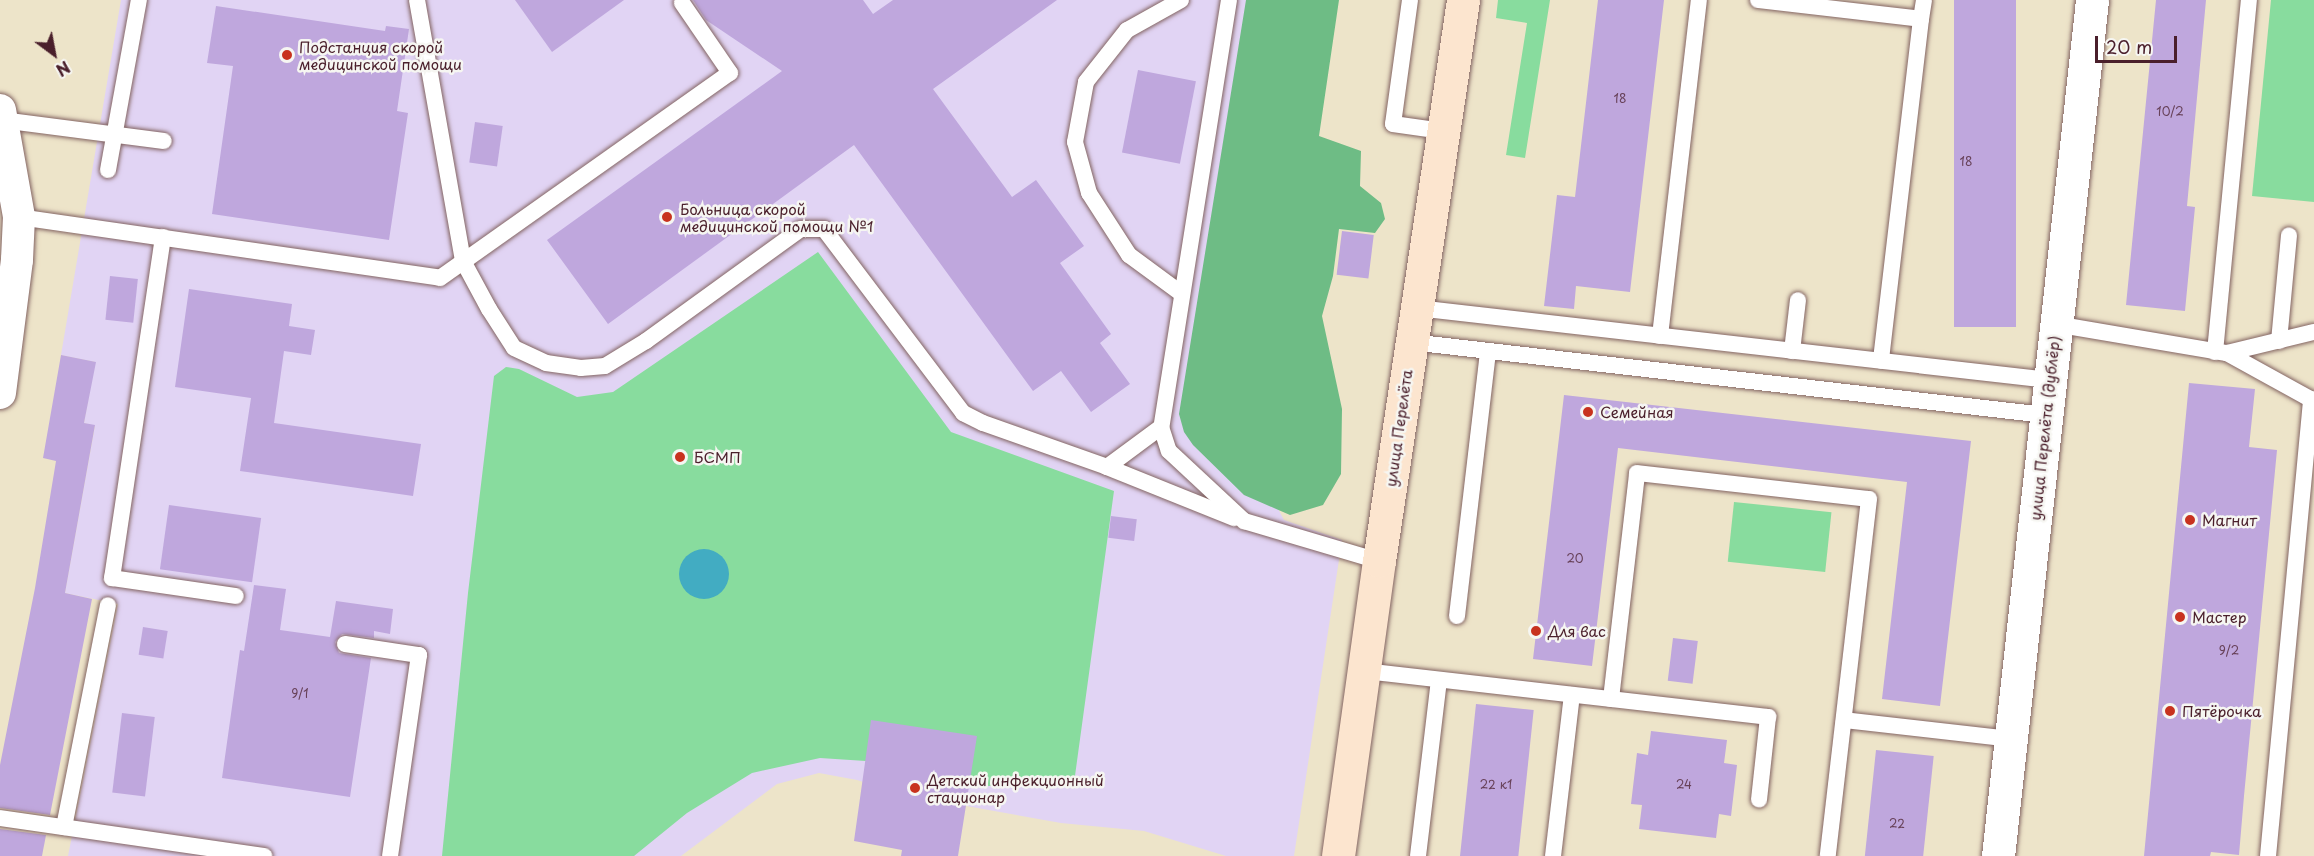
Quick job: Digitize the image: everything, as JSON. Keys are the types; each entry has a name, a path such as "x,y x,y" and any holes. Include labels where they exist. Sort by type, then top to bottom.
{"main road":[{"name":"улица Перелёта","path":"1338,856 1365,671 1378,561 1463,0"}],"street":[{"name":"улица Перелёта (дублёр)","path":"1998,856 2092,0"},
{"path":"0,393 17,260 19,217 1,115"}],"lane":[{"path":"108,170 139,0"},
{"path":"417,0 463,261 489,309 514,348 546,363 581,368 605,366 646,340 801,229 824,229 963,414 1244,521 1378,561"},
{"path":"1180,0 1127,30 1086,82 1076,142 1089,193 1129,255 1182,294"},
{"path":"1229,0 1161,427 1169,452 1244,521"},
{"path":"1410,0 1393,124 1443,131"},
{"path":"1660,336 1700,0"},
{"path":"1758,0 1921,19"},
{"path":"1881,361 1924,0"},
{"path":"2221,352 2248,0"},
{"path":"19,217 440,278 730,73 682,3"},
{"path":"1,115 114,135 164,141"},
{"path":"2279,341 2289,235"},
{"path":"163,237 112,578 236,596"},
{"path":"1792,351 1798,300"},
{"path":"1417,308 2049,380"},
{"path":"2055,324 2221,352 2313,400 2268,856"},
{"path":"2221,352 2314,332"},
{"path":"1411,342 2045,415"},
{"path":"1457,616 1488,351"},
{"path":"1107,467 1161,427"},
{"path":"1611,699 1637,473 1869,499 1828,856"},
{"path":"64,827 108,605"},
{"path":"345,644 419,655 390,856"},
{"path":"1365,671 1768,717 1759,800"},
{"path":"1418,856 1439,680"},
{"path":"1553,856 1572,695"},
{"path":"1844,720 2011,740"},
{"path":"0,818 264,856"}],"shaded area":[{"name":"БСМП","path":"121,0 1327,0 1267,488 1284,520 1342,540 1294,856 1226,856 1144,831 1061,823 905,795 857,780 819,773 777,784 681,856 68,856 118,604 65,593 95,426 84,423 95,362 61,355"}],"green space":[{"path":"1246,0 1339,0 1319,136 1361,151 1360,186 1381,203 1385,219 1375,233 1339,229 1333,276 1322,316 1342,409 1341,474 1323,505 1290,515 1244,495 1193,445 1184,432 1179,414"},
{"path":"1498,0 1550,0 1525,158 1506,155 1527,23 1496,18"},
{"path":"2271,0 2314,0 2314,202 2252,196"},
{"path":"818,252 951,432 1114,491 1074,783 933,788 881,762 820,758 752,773 687,813 634,856 442,856 468,593 494,376 506,367 519,369 577,397 613,392"},
{"path":"1734,502 1831,512 1825,572 1728,562"}],"water":[{"path":"699,549 709,549 722,556 729,569 729,579 722,592 709,599 699,599 690,595 683,588 679,579 679,569 683,560 690,553"}],"building":[{"path":"515,0 624,0 552,52"},
{"name":"Больница скорой медицинской помощи №1","path":"693,0 863,0 873,14 893,0 1057,0 933,89 1012,197 1036,180 1084,246 1060,263 1111,334 1100,343 1130,384 1091,412 1061,371 1033,391 854,145 608,324 547,240 782,71 706,20"},
{"path":"1598,0 1664,0 1630,292 1576,286 1574,309 1544,306 1557,195 1575,197"},
{"path":"1954,0 2016,0 2016,327 1954,327"},
{"path":"2156,0 2206,0 2187,206 2195,207 2185,311 2126,305"},
{"path":"216,6 385,31 386,26 409,29 397,111 408,113 389,240 212,214 233,66 207,63"},
{"path":"1138,70 1196,81 1180,164 1122,152"},
{"path":"475,122 503,126 497,166 469,163"},
{"path":"1342,231 1374,235 1368,279 1337,275"},
{"path":"110,276 138,279 133,323 105,320"},
{"path":"189,289 292,304 289,326 315,330 311,355 284,351 274,423 421,444 413,496 240,471 251,398 175,387"},
{"path":"61,355 96,362 84,423 95,425 65,593 92,599 50,815 0,808 0,765 35,588 56,461 43,458"},
{"path":"2189,383 2255,389 2249,447 2277,450 2239,855 2211,852 2210,856 2144,856"},
{"path":"1564,395 1971,441 1940,706 1882,699 1907,482 1618,448 1592,666 1533,659"},
{"path":"169,505 261,518 252,582 160,569"},
{"path":"1111,516 1137,519 1134,541 1108,538"},
{"path":"254,585 286,589 280,630 330,637 336,601 393,609 390,634 374,631 374,638 342,634 335,642 339,653 371,658 350,797 222,778 240,650 244,651"},
{"path":"143,627 168,631 163,659 139,655"},
{"path":"1673,638 1698,641 1693,684 1668,681"},
{"path":"1476,704 1534,710 1518,856 1460,856"},
{"path":"122,713 155,717 145,796 112,792"},
{"name":"Детский инфекционный стационар","path":"871,720 977,736 958,856 901,856 902,850 854,841"},
{"path":"1651,731 1727,740 1724,763 1737,765 1731,816 1719,814 1716,838 1639,829 1642,805 1631,804 1637,753 1648,755"},
{"path":"1876,750 1934,756 1923,856 1865,856"},
{"path":"0,829 46,835 42,856 0,856"}],"place":[{"name":"Подстанция скорой медицинской помощи","path":"287,55"},
{"name":"Больница скорой медицинской помощи №1","path":"667,217"},
{"name":"Семейная","path":"1588,412"},
{"name":"БСМП","path":"680,457"},
{"name":"Магнит","path":"2190,520"},
{"name":"Мастер","path":"2180,617"},
{"name":"Для вас","path":"1536,631"},
{"name":"Пятёрочка","path":"2170,711"},
{"name":"Детский инфекционный стационар","path":"915,788"}]}
